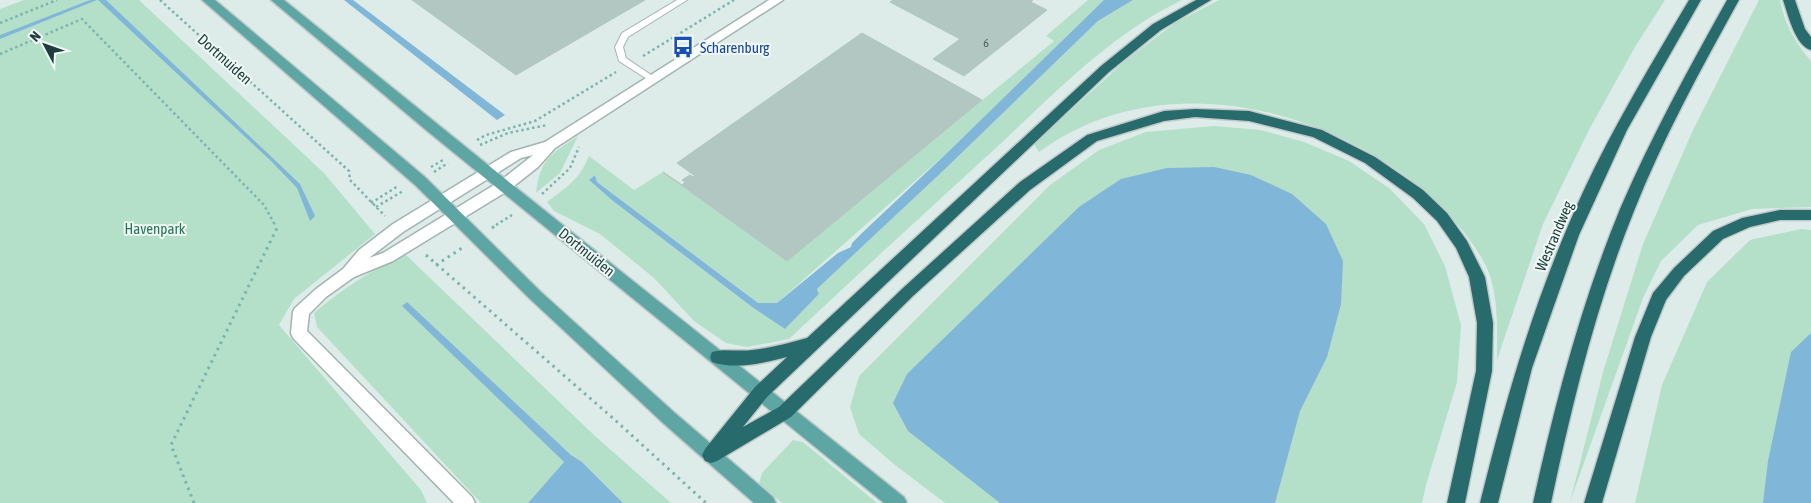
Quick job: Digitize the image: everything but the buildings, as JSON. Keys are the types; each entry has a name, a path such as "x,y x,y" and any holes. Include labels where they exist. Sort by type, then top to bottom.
{"highway":[{"path":"711,455 761,392 1104,69 1156,28 1205,0"},
{"name":"Westrandweg","path":"1489,503 1537,325 1566,248 1614,142 1637,98 1694,0"},
{"path":"1542,503 1578,352 1615,240 1647,164 1677,101 1733,0"},
{"path":"1789,0 1800,30 1811,46"},
{"path":"711,455 785,412 908,292 1024,186 1092,138 1164,116 1195,113 1249,116 1285,123 1317,133 1370,160 1418,194 1442,217 1462,245 1477,277 1485,323 1484,372 1456,503"},
{"path":"1594,503 1643,337 1660,297 1679,272 1718,235 1747,222 1780,215 1811,215"},
{"path":"718,357 755,358 812,344"}],"main road":[{"path":"208,0 414,176 535,295 711,455 767,503"},
{"name":"Dortmuiden","path":"276,0 459,151 898,503"}],"street":[{"path":"348,273 388,257 504,186 533,164 550,145 777,0"},
{"path":"466,503 299,333 301,312 321,293 348,273 364,254 398,228 516,155 550,145"}],"lane":[{"path":"654,79 622,60 619,47 625,35 683,0"}],"path":[{"path":"0,23 56,0"},
{"name":"Dortmuiden","path":"160,0 350,171 350,180 398,228"},
{"path":"371,203 486,135 535,121 734,0"},
{"path":"0,54 82,19 264,205 277,228 172,445 194,503"},
{"path":"413,242 436,265 615,420 706,503"}],"green space":[{"path":"24,0 91,0 0,35 0,9"},
{"name":"Havenpark","path":"94,0 139,0 324,173 375,234 294,299 279,325 421,490 427,503 0,503 0,37"},
{"path":"1088,0 1105,0 948,152 777,303 758,303 597,182 595,175 589,180 613,201 752,307 785,329 819,294 817,289 944,170 1098,21 1133,0 1182,0 1131,30 1085,66 789,339 747,347 726,343 694,321 654,278 600,234 554,211 547,202 577,177 589,156 634,190 663,172 787,261 1054,41 1046,36"},
{"path":"1219,0 1665,0 1635,47 1590,128 1543,224 1497,360 1496,312 1493,288 1486,266 1479,253 1450,216 1427,193 1403,174 1362,148 1317,128 1270,113 1222,105 1174,104 1127,111 1082,127 1039,152 1034,144 1125,61 1175,23"},
{"path":"1759,0 1780,0 1784,17 1791,33 1811,61 1811,207 1752,209 1698,225 1661,261 1643,298 1570,502 1603,372 1643,244 1693,130"},
{"path":"1214,126 1261,130 1304,142 1349,161 1389,188 1424,224 1445,266 1461,325 1457,382 1422,503 945,503 895,465 859,434 850,407 859,376 1050,185 1099,150 1146,132"},
{"path":"578,136 560,173 536,193 540,172 548,158"},
{"path":"1801,229 1811,230 1811,503 1635,503 1662,385 1707,282 1750,240"},
{"path":"405,254 595,436 671,503 623,503 582,462 571,455 403,305 564,462 528,503 481,503 317,327 314,313 358,280"},
{"path":"793,440 803,442 877,503 782,503 759,484 762,473"}],"water":[{"path":"90,0 97,0 0,39 0,35"},
{"path":"98,0 106,0 300,184 315,216 310,221 297,188 271,161"},
{"path":"344,0 353,0 505,115 497,120"},
{"path":"1104,0 1133,0 1098,21 944,170 817,289 819,294 785,329 752,307 613,201 589,180 595,175 597,182 758,303 777,303 838,253 851,247 852,243 862,233"},
{"path":"1214,167 1251,175 1292,194 1326,224 1343,261 1341,304 1327,357 1300,411 1275,503 1000,503 908,431 893,403 907,374 1079,207 1121,179 1167,168"},
{"path":"407,302 571,455 582,462 623,503 528,503 564,462 402,306"},
{"path":"1811,333 1811,503 1763,503 1768,461 1791,352"}],"place":[{"name":"Scharenburg","path":"683,47"}]}
